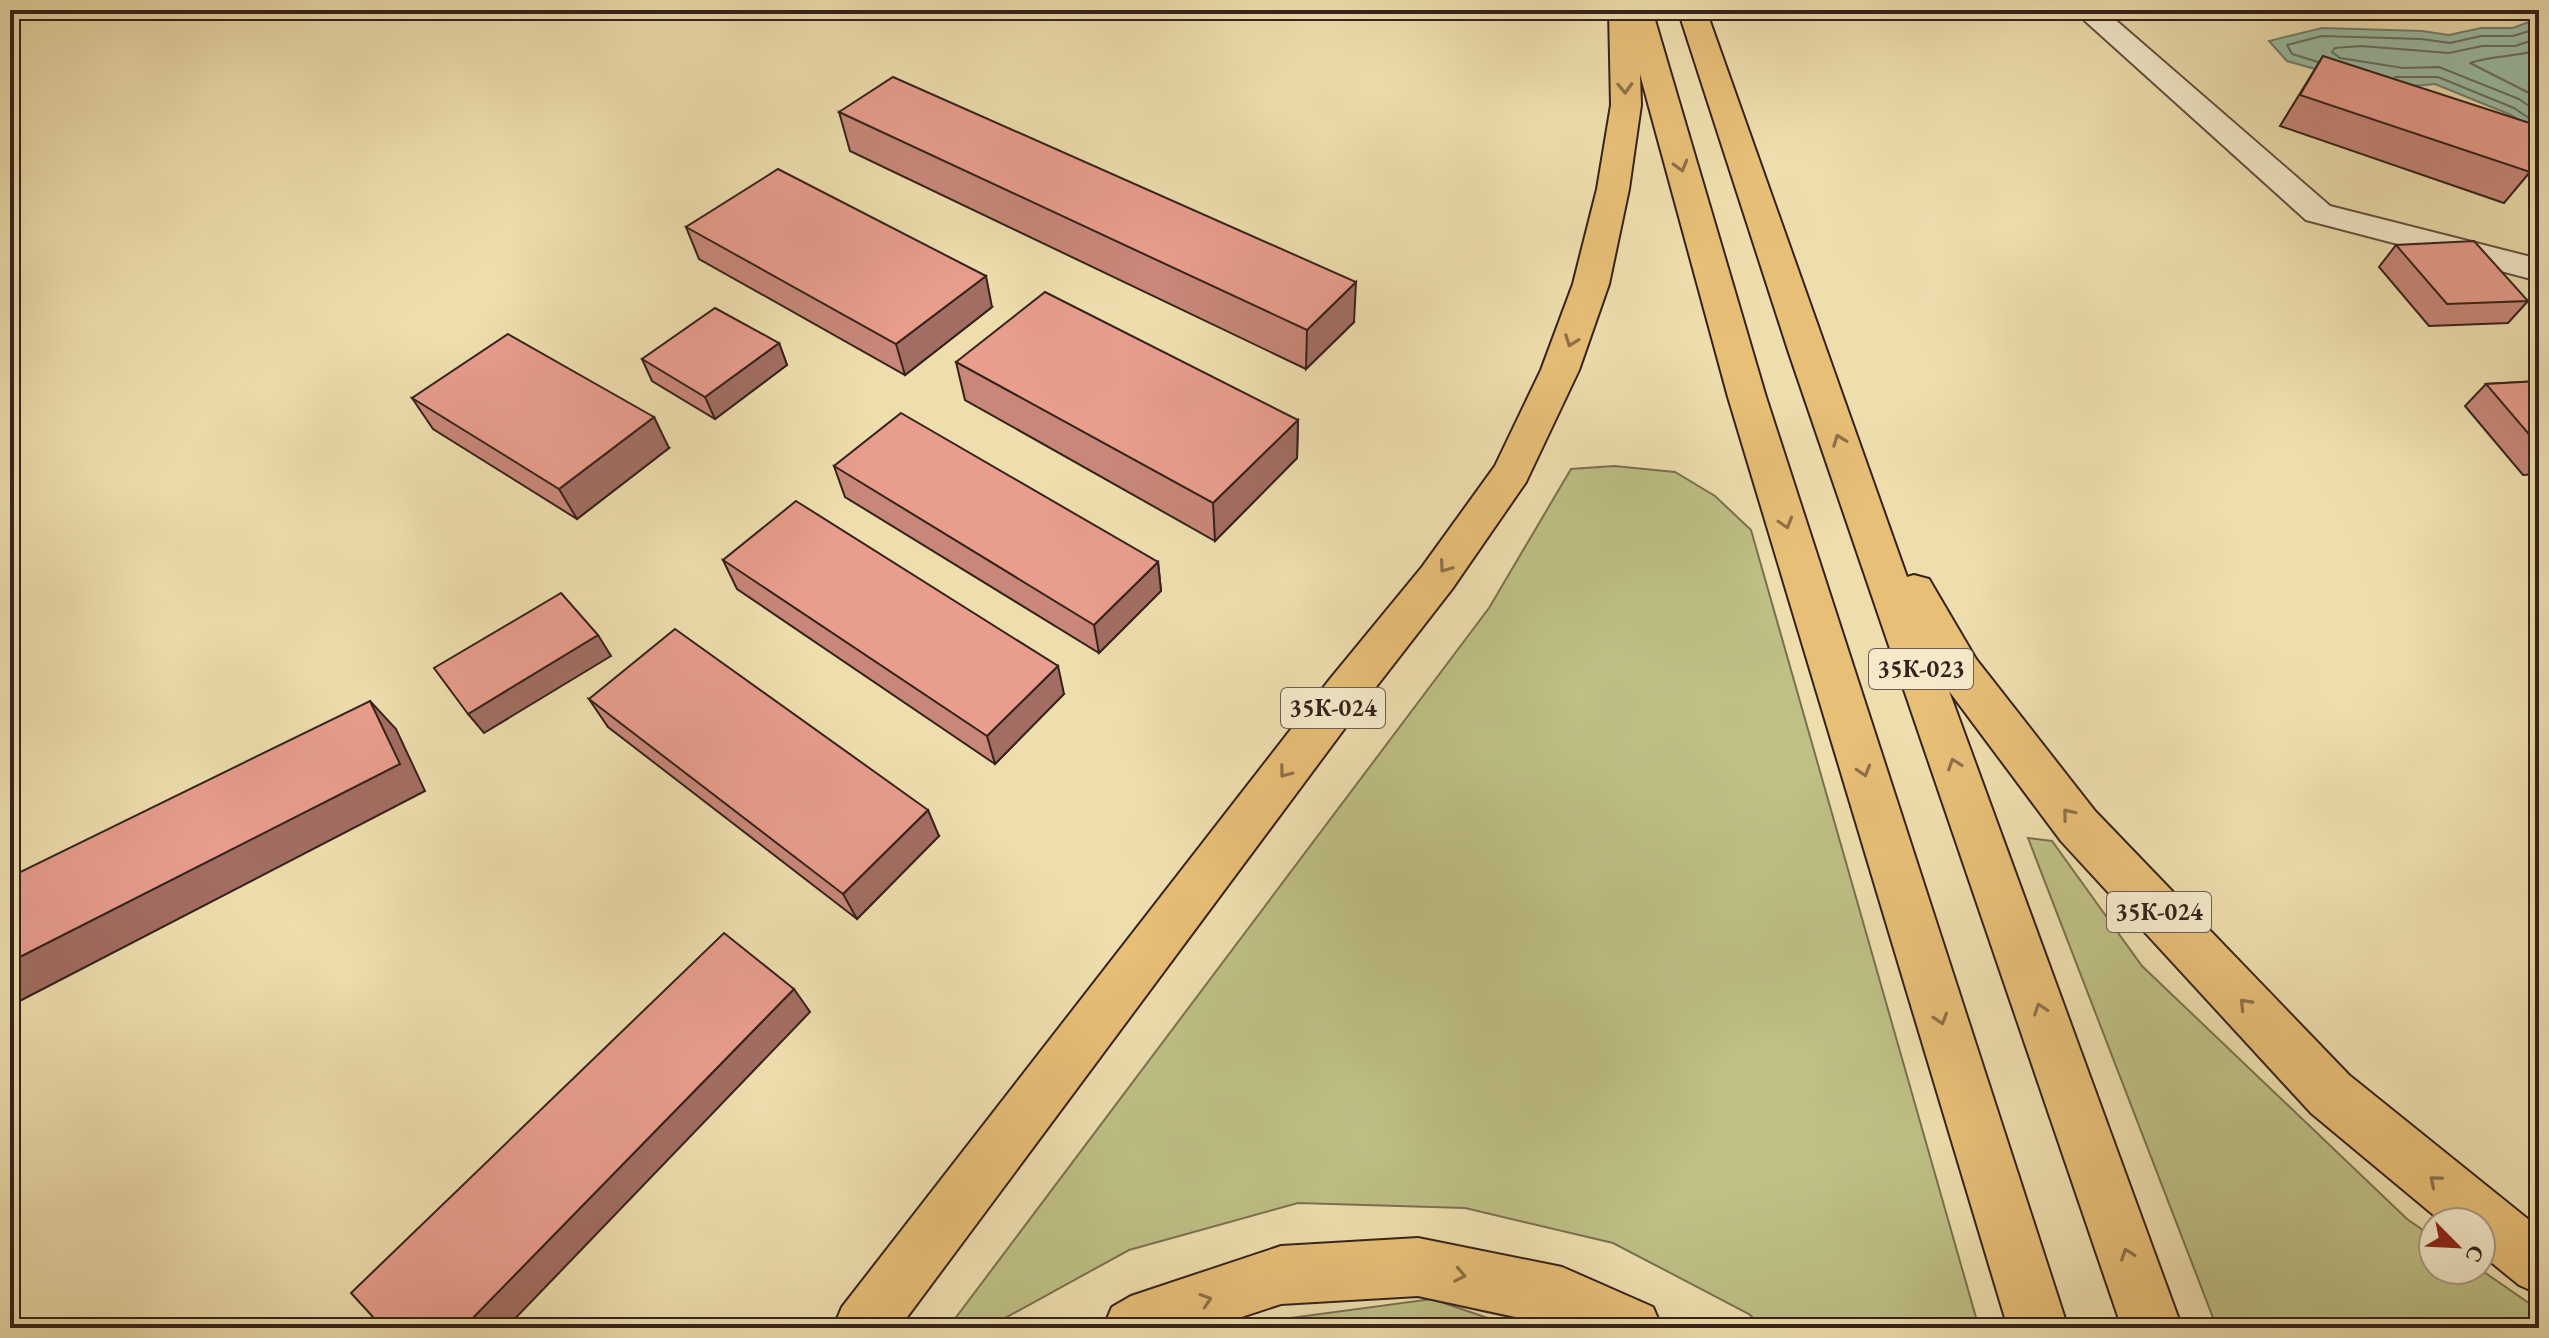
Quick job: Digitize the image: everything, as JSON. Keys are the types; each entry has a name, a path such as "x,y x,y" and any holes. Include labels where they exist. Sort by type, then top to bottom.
{"main road":[{"name":"35К-024","path":"863,1328 1346,692 1437,578 1512,472 1560,370 1591,284 1613,189 1626,105 1623,10"},
{"name":"35К-023","path":"1637,10 1747,397 2038,1328"},
{"name":"35К-023","path":"1692,10 1807,353 2152,1328"},
{"name":"35К-024","path":"1858,491 1960,672 2078,826 2330,1094 2539,1265"},
{"path":"1133,1328 1152,1317 1281,1275 1418,1267 1562,1296 1632,1328"}],"lane":[{"path":"2087,10 2318,213 2539,270"}],"green space":[{"path":"1614,466 1675,472 1715,496 1751,530 1979,1328 1764,1328 1749,1314 1613,1243 1465,1208 1298,1203 1129,1250 987,1328 948,1328 1489,608 1571,469"},
{"path":"2028,838 2052,841 2142,966 2417,1226 2417,1286 2497,1286 2497,1281 2539,1310 2539,1328 2217,1328"},
{"path":"1432,1299 1517,1328 1237,1328 1245,1324"}],"water":[{"path":"2539,21 2539,134 2511,115 2435,84 2402,87 2336,75 2287,61 2269,41 2322,28 2422,31 2449,35 2481,28 2513,28"}],"building":[{"path":"2323,56 2539,126 2539,150 2530,172 2300,95"},
{"path":"893,77 1356,282 1307,330 839,112"},
{"path":"778,169 986,276 896,344 686,227"},
{"path":"2474,241 2528,301 2447,304 2396,245"},
{"path":"1045,292 1298,420 1213,503 956,362"},
{"path":"715,308 779,343 705,397 642,359"},
{"path":"508,334 654,417 559,489 412,398"},
{"path":"2539,381 2539,446 2486,384"},
{"path":"901,413 1158,562 1094,625 834,466"},
{"path":"796,501 1058,666 987,736 723,560"},
{"path":"561,593 598,635 468,714 434,668"},
{"path":"675,629 928,810 843,894 589,699"},
{"path":"370,701 400,764 10,962 10,877"},
{"path":"724,933 794,989 463,1328 383,1328 351,1293"}],"railway":[{"path":"10,17 68,10"}]}
